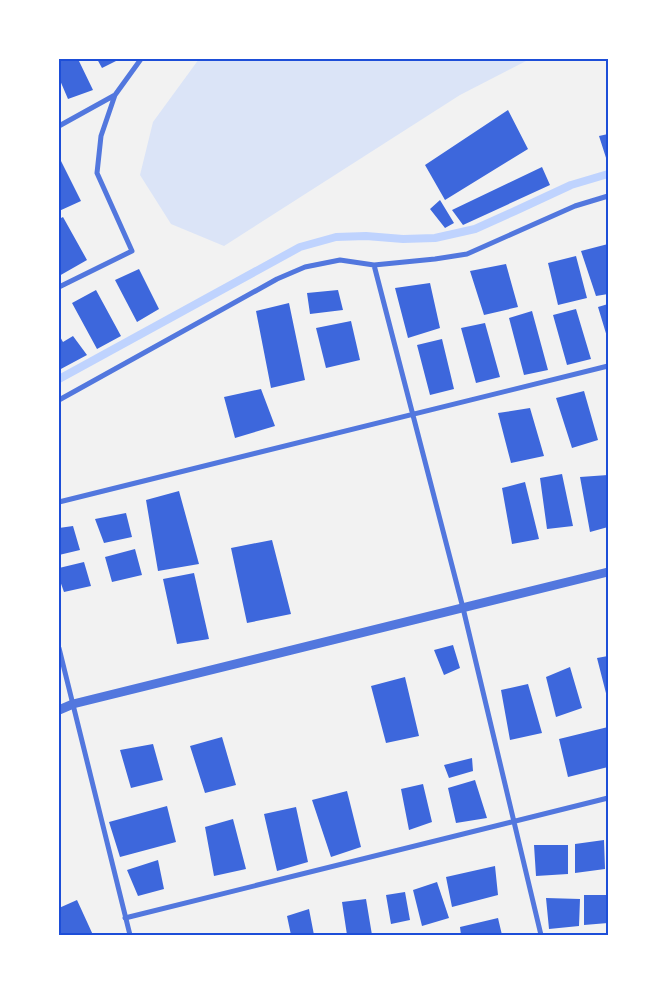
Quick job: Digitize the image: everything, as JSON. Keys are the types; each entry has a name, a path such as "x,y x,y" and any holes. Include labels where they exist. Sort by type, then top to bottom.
{"street":[{"path":"59,287 132,251 97,173 101,136 115,95 140,59"},
{"path":"59,126 115,95"},
{"path":"59,400 284,276 305,267 340,260 374,265 468,254 575,206 608,196"},
{"path":"374,265 463,608 541,935"},
{"path":"59,502 608,366"},
{"path":"59,710 73,704 608,572"},
{"path":"59,648 130,935"},
{"path":"125,918 608,798"}],"shaded area":[{"path":"199,59 530,59 460,95 224,246 171,224 140,175 153,122"}],"building":[{"path":"59,59 78,59 93,90 68,99 59,78"},
{"path":"97,59 120,59 102,68"},
{"path":"508,110 528,149 445,200 425,165"},
{"path":"608,134 608,164 599,136"},
{"path":"59,157 81,201 59,211"},
{"path":"542,167 550,185 463,225 452,210"},
{"path":"440,200 454,223 445,228 430,209"},
{"path":"63,217 87,260 59,276 59,219"},
{"path":"608,244 608,294 596,296 581,251"},
{"path":"576,256 587,298 558,305 548,263"},
{"path":"506,264 518,307 484,315 470,271"},
{"path":"139,269 159,309 137,322 115,280"},
{"path":"430,283 440,328 408,338 395,288"},
{"path":"96,290 121,336 97,349 72,303"},
{"path":"338,290 343,310 310,314 307,293"},
{"path":"289,303 305,380 271,388 256,311"},
{"path":"608,304 608,340 598,307"},
{"path":"576,309 591,359 567,365 553,315"},
{"path":"532,311 548,370 524,375 509,318"},
{"path":"351,321 360,360 326,368 316,328"},
{"path":"485,323 500,377 476,383 461,328"},
{"path":"59,335 63,342 73,336 87,355 59,370"},
{"path":"442,339 454,389 430,395 417,345"},
{"path":"261,389 275,426 235,438 224,397"},
{"path":"584,391 598,440 572,448 556,398"},
{"path":"530,408 544,456 511,463 498,413"},
{"path":"562,474 573,526 547,529 540,478"},
{"path":"608,475 608,527 590,532 580,477"},
{"path":"525,482 539,539 512,544 502,488"},
{"path":"179,491 199,564 158,571 146,500"},
{"path":"126,513 132,537 104,543 95,519"},
{"path":"73,526 80,550 59,555 59,528"},
{"path":"272,540 291,614 247,623 231,548"},
{"path":"135,549 142,575 112,582 105,557"},
{"path":"84,562 91,586 64,592 59,578 59,568"},
{"path":"194,573 209,639 177,644 163,579"},
{"path":"453,645 460,668 444,675 434,650"},
{"path":"608,656 608,701 597,658"},
{"path":"570,667 582,708 556,717 546,677"},
{"path":"405,677 419,736 386,743 371,686"},
{"path":"528,684 542,733 510,740 501,690"},
{"path":"608,727 608,767 568,777 559,739"},
{"path":"222,737 236,785 205,793 190,746"},
{"path":"153,744 163,780 131,788 120,750"},
{"path":"472,758 473,771 449,778 444,765"},
{"path":"475,780 487,818 456,823 448,788"},
{"path":"423,784 432,822 409,830 401,789"},
{"path":"347,791 361,847 331,857 312,800"},
{"path":"167,806 176,842 120,857 109,822"},
{"path":"296,807 308,862 277,871 264,814"},
{"path":"233,819 246,869 214,876 205,827"},
{"path":"604,840 605,869 575,873 575,844"},
{"path":"534,845 568,845 568,874 536,876"},
{"path":"158,860 164,889 138,896 127,870"},
{"path":"495,866 498,895 452,907 446,877"},
{"path":"437,882 449,918 422,926 413,890"},
{"path":"405,892 410,920 391,924 386,895"},
{"path":"584,895 608,895 608,923 584,925"},
{"path":"546,898 580,899 579,926 549,929"},
{"path":"366,899 372,935 347,935 342,902"},
{"path":"77,900 93,935 59,935 59,908"},
{"path":"309,909 314,935 291,935 287,916"},
{"path":"498,918 502,935 461,935 460,927"}],"waterway":[{"path":"59,379 300,247 336,237 435,238 475,229 571,185 608,174"}]}
